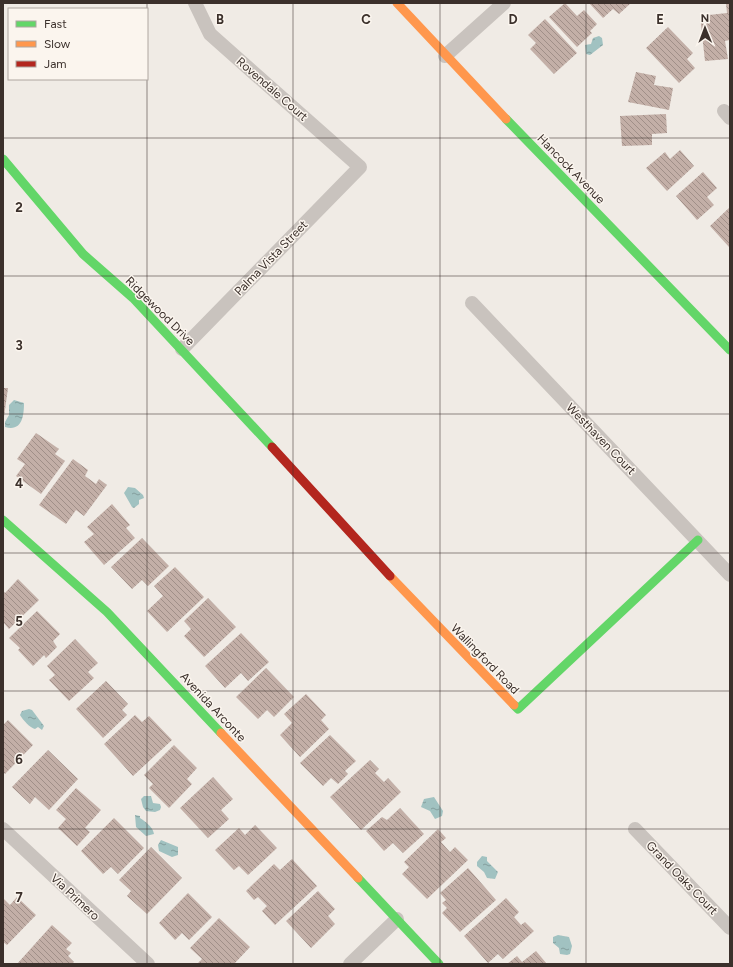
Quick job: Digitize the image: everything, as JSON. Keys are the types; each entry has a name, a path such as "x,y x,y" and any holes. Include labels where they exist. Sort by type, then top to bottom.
{"street":[{"name":"Rovendale Court","path":"195,3 210,34 360,167"},
{"name":"Hancock Avenue","path":"397,3 445,56 730,350"},
{"path":"445,56 504,3"},
{"name":"Ridgewood Drive","path":"3,159 83,254 133,298 182,349 301,479"},
{"name":"Palma Vista Street","path":"182,349 360,167"},
{"name":"Westhaven Court","path":"472,303 730,575"},
{"name":"Wallingford Road","path":"301,479 423,612 518,709 698,540"},
{"name":"Avenida Arconte","path":"3,520 107,612 439,964"},
{"name":"Grand Oaks Court","path":"635,828 730,928"},
{"name":"Via Primero","path":"3,829 148,964"},
{"path":"350,964 397,920"}],"water":[{"path":"599,36 602,38 603,45 590,55 586,54 585,45 591,44 593,38"},
{"path":"14,400 24,403 21,422 15,427 5,427 5,422 9,415 9,405"},
{"path":"128,487 135,488 143,495 144,498 139,500 139,504 134,508 124,493"},
{"path":"29,709 32,710 44,726 42,730 38,727 35,729 31,727 20,715 22,711"},
{"path":"144,796 151,796 153,803 160,804 160,810 155,812 146,811 143,807 141,799"},
{"path":"434,797 443,811 442,816 435,819 430,811 421,807 424,799"},
{"path":"135,815 140,816 140,818 149,825 154,834 146,836 136,827"},
{"path":"161,840 178,847 178,855 172,857 159,851 158,845"},
{"path":"482,856 487,857 487,861 498,872 495,879 487,878 484,872 477,866 477,862"},
{"path":"558,935 569,937 572,946 570,954 560,954 559,948 553,943 553,937"}],"building":[{"path":"565,3 577,16 584,10 597,24 590,31 592,33 577,47 549,17"},
{"path":"589,3 631,3 619,14 613,9 603,18"},
{"path":"726,4 730,4 730,40 725,41 728,59 705,61 700,16 727,13"},
{"path":"545,19 577,53 554,74 530,49 536,43 528,35"},
{"path":"668,27 693,53 687,59 695,68 679,83 646,48"},
{"path":"636,72 656,76 654,85 673,88 669,110 628,102"},
{"path":"666,114 667,133 652,134 652,145 622,146 620,116"},
{"path":"680,150 694,166 667,191 646,168 665,152 670,159"},
{"path":"703,172 717,188 707,197 714,205 697,220 676,196"},
{"path":"730,207 730,246 729,247 710,226"},
{"path":"3,388 8,388 4,417 3,417"},
{"path":"36,433 59,449 55,454 65,461 41,494 16,476 25,464 17,459"},
{"path":"73,459 88,470 85,476 96,484 99,479 107,485 84,516 76,510 66,524 39,505"},
{"path":"112,504 130,525 126,528 135,538 104,565 84,542 94,534 87,527"},
{"path":"142,538 169,566 148,586 142,580 132,589 111,567"},
{"path":"175,567 204,597 167,632 147,611 163,596 154,586"},
{"path":"18,579 39,600 9,629 3,622 3,591 5,593"},
{"path":"208,598 236,627 204,657 184,636 191,629 184,621"},
{"path":"37,611 60,634 53,641 57,647 46,658 44,655 33,666 18,650 20,648 9,638"},
{"path":"241,633 269,662 248,681 241,673 225,688 205,666"},
{"path":"75,639 98,663 88,672 94,678 69,701 49,680 55,675 47,666"},
{"path":"266,668 294,697 274,717 267,710 258,719 236,697"},
{"path":"106,681 128,704 122,710 127,715 103,738 76,709"},
{"path":"306,694 326,715 321,720 329,729 300,757 280,735 292,723 284,714"},
{"path":"135,715 142,722 149,716 172,740 133,776 104,744"},
{"path":"8,720 33,745 5,774 3,772 3,725"},
{"path":"330,735 356,761 345,771 348,774 338,784 331,778 323,786 300,763"},
{"path":"174,745 197,768 187,779 192,784 169,808 149,788 153,784 144,775"},
{"path":"48,750 78,779 49,810 35,797 30,804 12,787"},
{"path":"370,760 379,769 375,773 384,782 388,778 401,792 361,830 330,797"},
{"path":"213,777 233,799 221,810 229,819 208,838 180,808"},
{"path":"76,788 101,810 85,828 90,832 77,846 58,828 66,819 56,810"},
{"path":"400,808 424,834 403,853 393,843 384,851 366,831 382,817 387,820"},
{"path":"114,818 144,848 118,874 111,867 103,874 81,851"},
{"path":"255,825 277,848 248,875 239,866 234,870 215,850 239,828 245,835"},
{"path":"438,829 446,838 441,842 450,852 455,847 468,860 427,899 402,874 409,867 404,862"},
{"path":"151,847 182,878 147,914 127,896 131,891 119,880"},
{"path":"292,859 317,886 275,925 262,911 267,906 258,897 254,900 246,891 274,864 280,870"},
{"path":"468,868 496,900 460,932 442,913 447,908 442,903 446,900 440,893"},
{"path":"318,891 335,909 328,916 335,924 311,948 286,921"},
{"path":"188,893 212,917 189,940 182,933 175,940 159,923"},
{"path":"17,897 36,915 7,945 3,942 3,898 10,905"},
{"path":"506,898 519,912 514,917 521,925 525,922 534,931 503,959 498,954 488,963 464,936"},
{"path":"219,918 250,947 234,964 197,964 202,959 190,948"},
{"path":"52,925 72,943 66,949 71,953 68,956 74,962 72,964 17,964"},
{"path":"536,951 547,964 507,964 517,956 522,962"}],"traffic: fast":[{"path":"506,119 730,350"},
{"path":"3,159 83,254 133,298 272,447"},
{"path":"3,520 107,612 221,733"},
{"path":"514,705 518,709 698,540"},
{"path":"358,878 439,964"}],"traffic: slow":[{"path":"397,3 506,119"},
{"path":"390,576 514,705"},
{"path":"221,733 358,878"}],"traffic: jam":[{"path":"272,447 390,576"}]}
